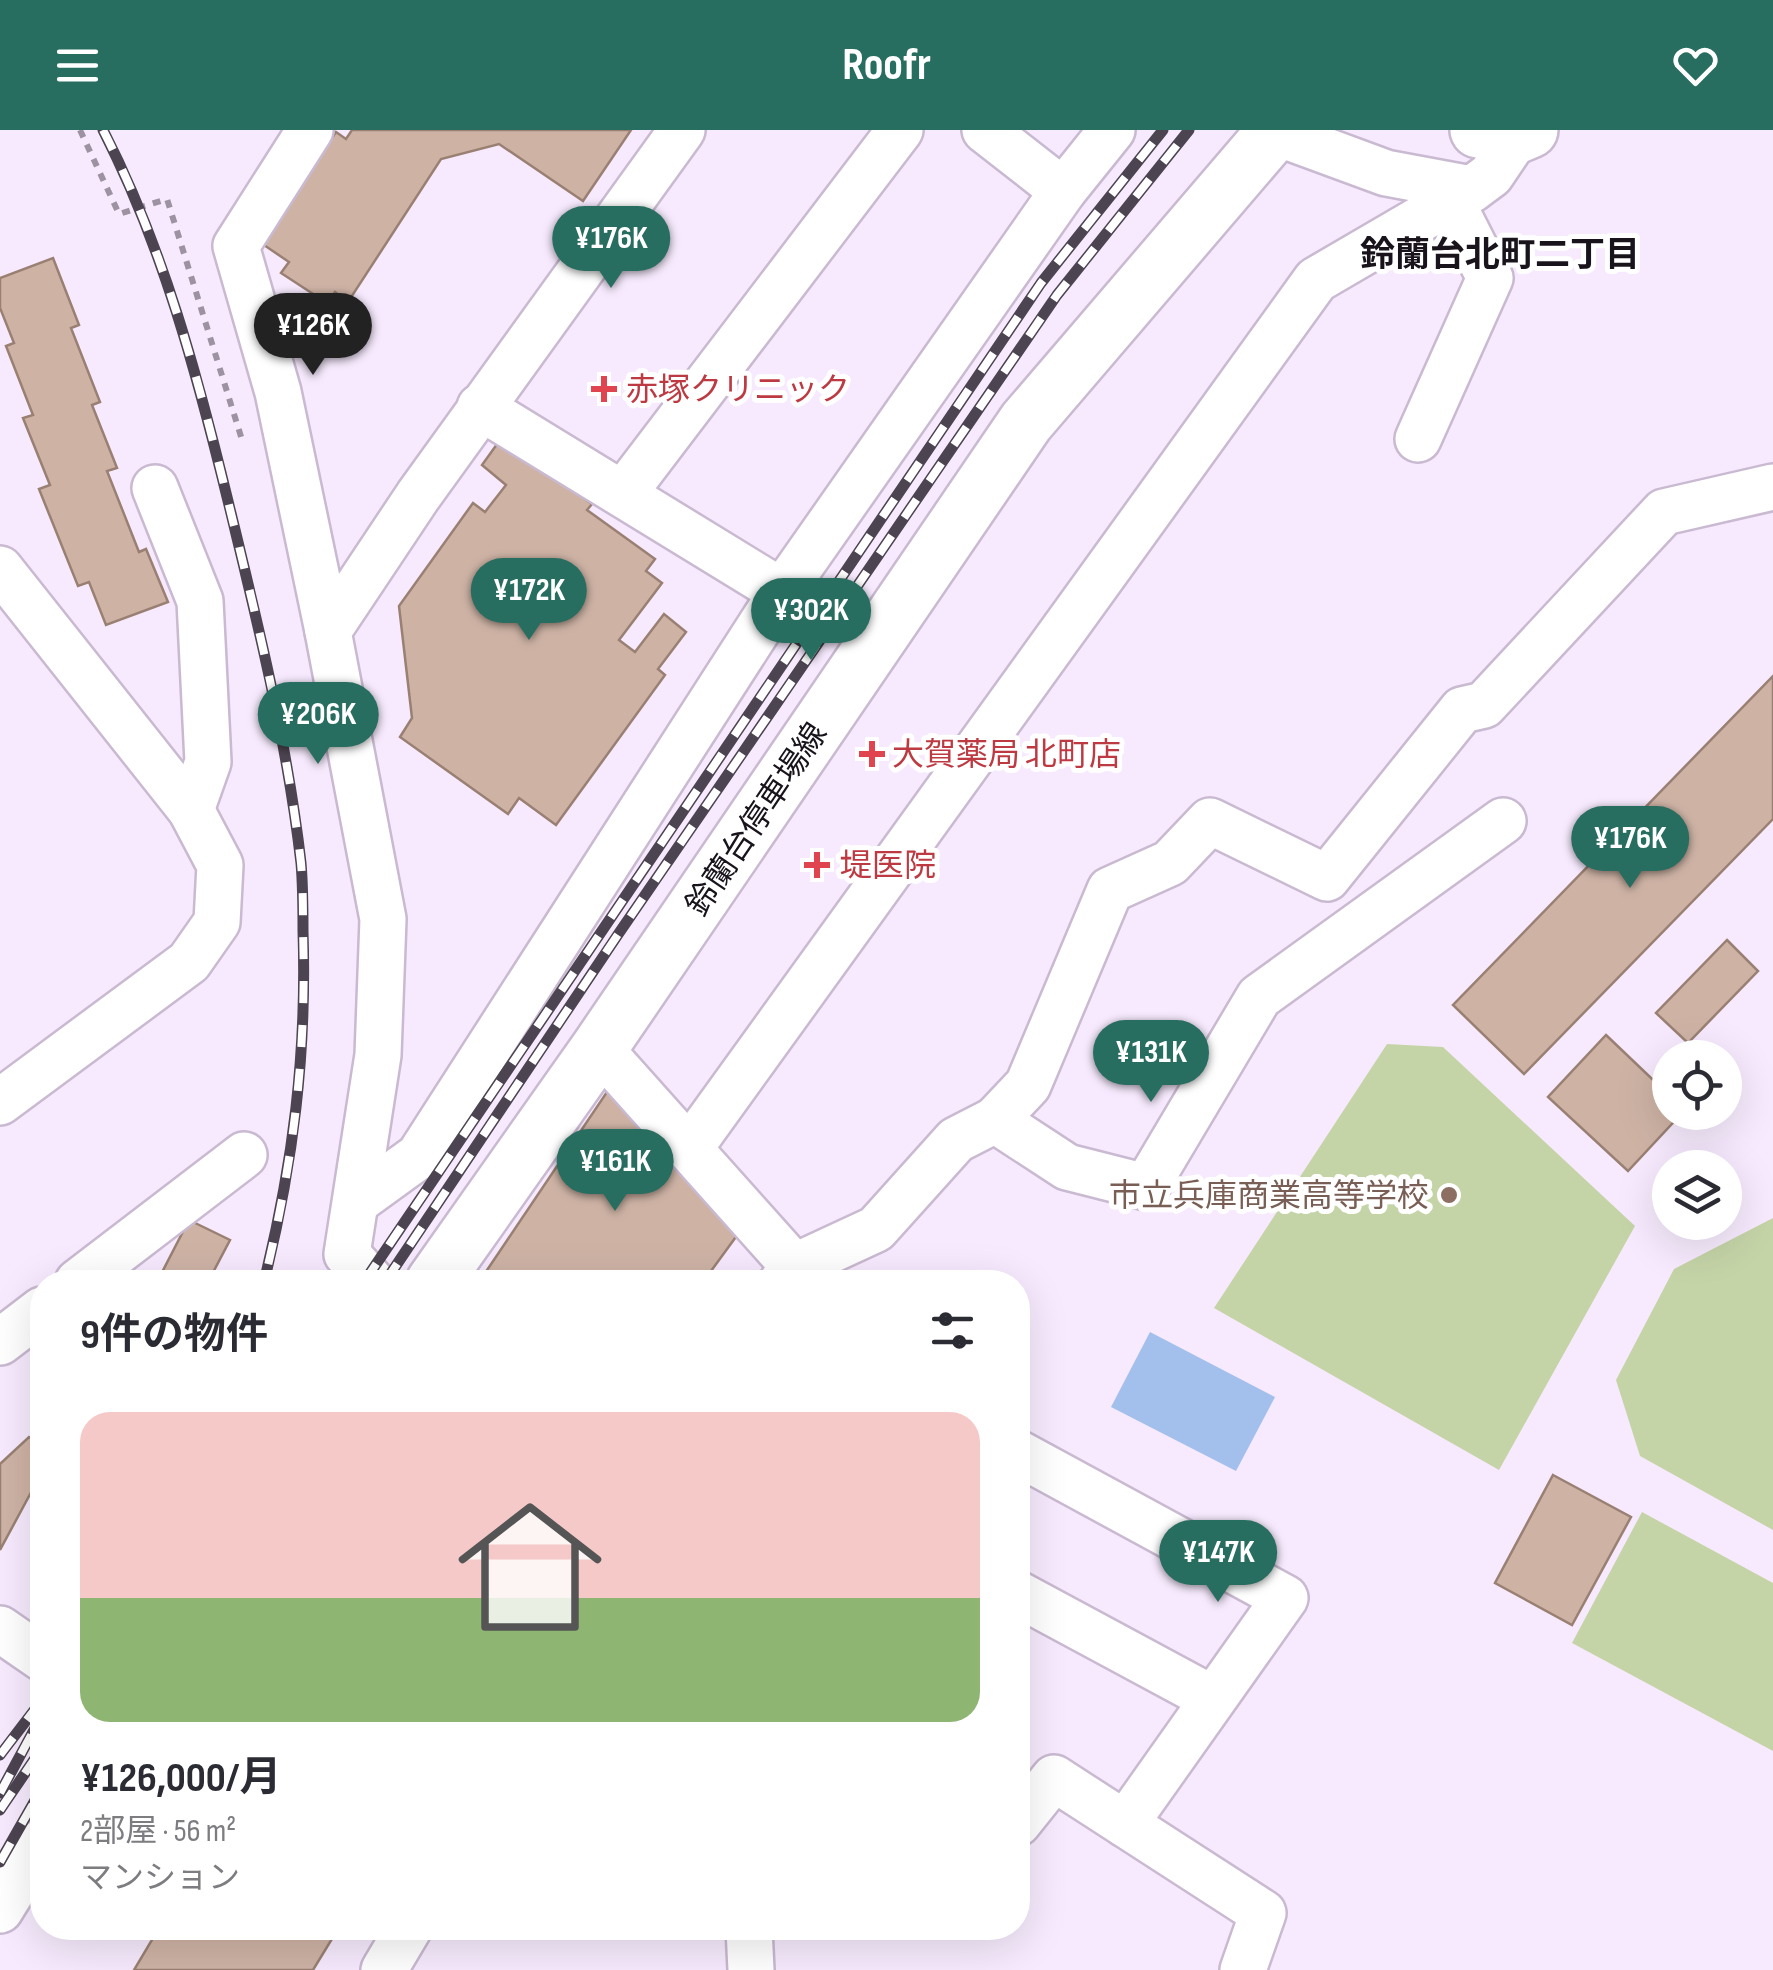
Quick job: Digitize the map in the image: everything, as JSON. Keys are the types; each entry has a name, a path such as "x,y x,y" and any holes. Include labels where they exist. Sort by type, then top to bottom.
{"main road":[{"name":"鈴蘭台停車場線","path":"442,1270 599,1048 1026,422 1272,131"}],"street":[{"path":"310,130 236,246 278,392 383,919 378,1055 347,1254 361,1270"},
{"path":"328,631 480,408 682,130"},
{"path":"622,494 900,130"},
{"path":"984,130 1062,191"},
{"path":"357,1201 419,1156 782,592 1062,191 1112,130"},
{"path":"1272,131 1386,173 1462,195"},
{"path":"688,1149 1316,280 1491,176 1508,132"},
{"path":"1418,439 1490,278 1462,195"},
{"path":"480,408 782,592"},
{"path":"155,488 200,601 208,762 191,810"},
{"path":"807,1270 876,1229 956,1140 995,1120 1028,1084 1110,890 1170,863 1210,820 1328,878 1462,710 1484,705 1664,512 1773,488"},
{"path":"0,569 191,810 220,865 217,922 189,962 0,1102"},
{"path":"995,1120 1066,1167 1146,1186 1259,997 1502,822"},
{"path":"599,1048 789,1270"},
{"path":"94,1270 244,1155"},
{"path":"0,1342 30,1319"},
{"path":"1030,1460 1285,1598 1125,1824"},
{"path":"1030,1600 1214,1700"},
{"path":"0,1629 30,1650"},
{"path":"1030,1807 1054,1778 1263,1913 1243,1970"},
{"path":"0,1910 30,1861"},
{"path":"384,1970 402,1940"},
{"path":"750,1940 751,1970"}],"path":[{"path":"80,130 118,214 167,200 245,447"}],"green space":[{"path":"1387,1044 1443,1047 1635,1226 1499,1470 1214,1308"},
{"path":"1773,1218 1773,1530 1640,1456 1616,1380 1674,1269 1730,1240 1742,1240 1742,1234"},
{"path":"1642,1512 1773,1583 1773,1751 1572,1643"}],"water":[{"path":"1150,1332 1275,1397 1236,1471 1111,1407"}],"building":[{"path":"352,130 631,130 583,201 499,144 441,159 348,302 335,292 327,303 281,273 289,262 261,243 336,132 346,139"},
{"path":"53,258 79,325 71,328 100,402 92,405 117,468 107,471 139,552 146,549 168,602 106,625 89,582 78,586 39,489 50,485 23,418 33,415 6,346 14,343 0,308 0,278"},
{"path":"500,440 592,504 587,510 655,559 646,571 662,583 619,640 635,652 664,614 686,632 658,669 665,675 556,825 519,798 508,814 400,737 412,718 399,606 473,503 485,512 506,485 482,465"},
{"path":"1773,676 1773,819 1524,1074 1453,1005"},
{"path":"1727,940 1758,971 1691,1040 1685,1040 1656,1013"},
{"path":"1606,1035 1652,1079 1652,1130 1666,1130 1628,1171 1548,1097"},
{"path":"609,1089 738,1234 712,1270 487,1270"},
{"path":"189,1220 230,1240 214,1270 163,1270"},
{"path":"30,1438 30,1494 0,1550 0,1464"},
{"path":"1553,1475 1631,1517 1572,1625 1495,1583"},
{"path":"152,1940 331,1940 313,1970 134,1970"}],"railway":[{"path":"103,130 161,265 191,359 260,636 295,817 303,897 303,1021 290,1152 267,1270"},
{"path":"372,1270 1041,283 1163,130"},
{"path":"393,1270 1057,295 1189,130"},
{"path":"0,1755 30,1716"},
{"path":"0,1793 30,1737"},
{"path":"0,1810 30,1766"},
{"path":"0,1862 30,1809"}],"place":[{"name":"赤塚クリニック","path":"604,389"},
{"name":"大賀薬局 北町店","path":"872,754"},
{"name":"堤医院","path":"817,865"},
{"name":"市立兵庫商業高等学校","path":"1449,1195"}],"district":[{"name":"鈴蘭台北町二丁目","path":"1500,254"}]}
